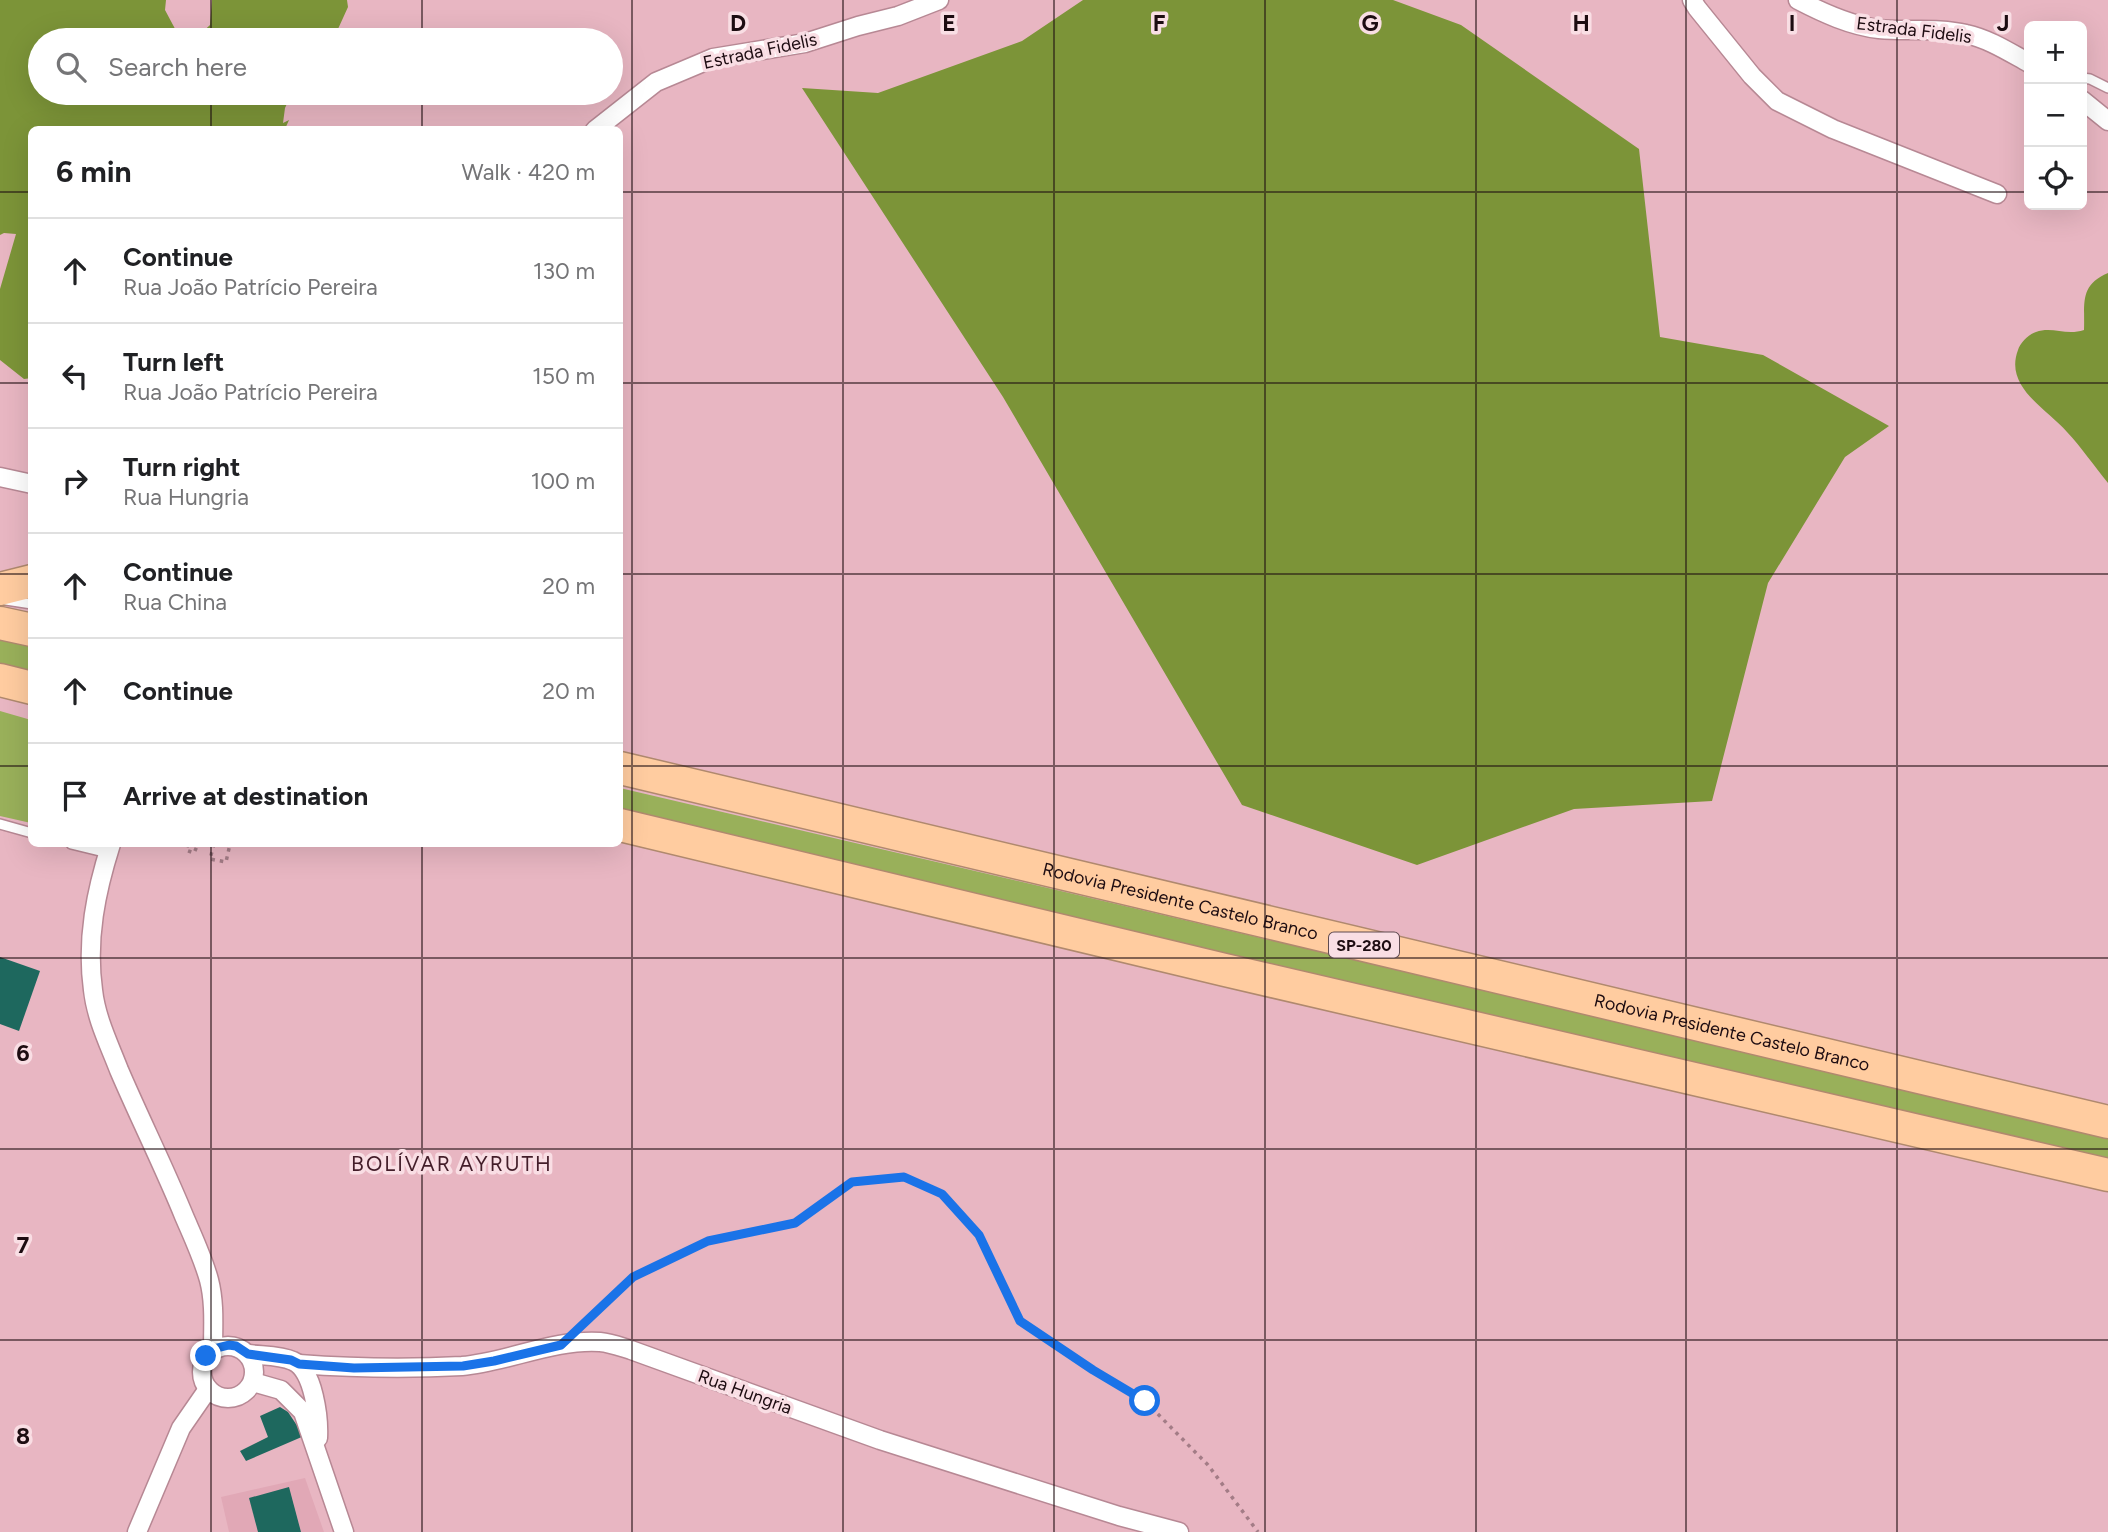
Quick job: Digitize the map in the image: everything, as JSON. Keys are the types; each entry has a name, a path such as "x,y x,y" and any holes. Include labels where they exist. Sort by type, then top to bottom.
{"highway":[{"path":"0,589 28,582"},
{"path":"0,623 28,629"},
{"name":"Rodovia Presidente Castelo Branco","path":"623,769 2108,1122"},
{"path":"623,826 1238,973 2108,1175"}],"street":[{"name":"Estrada Fidelis","path":"600,126 656,82 713,58 805,43 898,16 939,0"},
{"path":"1692,0 1752,76 1776,101 1833,129 1997,194"},
{"name":"Estrada Fidelis","path":"1798,0 1839,19 1878,29 1966,34 1995,44 2024,60"},
{"path":"2087,104 2108,121"},
{"path":"0,477 28,483"},
{"path":"109,848 95,902 91,931 93,992 101,1025 131,1098 196,1242 213,1302 213,1349"},
{"path":"213,1302 242,1350 253,1360 254,1375 253,1382 241,1395 232,1398 215,1395 208,1389 201,1373 206,1356 213,1349 229,1345 242,1350"},
{"name":"Rua Hungria","path":"242,1350 299,1364 354,1368 463,1366 561,1345 603,1342 880,1440 1119,1516 1179,1532"},
{"path":"299,1364 310,1382 318,1424 317,1452"},
{"path":"253,1382 281,1390 303,1412 344,1532"},
{"path":"137,1532 181,1428 208,1389"}],"lane":[{"path":"2087,79 2108,88"},
{"path":"0,599 28,603"},
{"path":"0,824 28,832"}],"path":[{"path":"187,847 186,850 194,853 197,847"},
{"path":"213,847 210,859 226,862 229,847"},
{"path":"561,1345 633,1277 708,1241 795,1223 852,1182 904,1177 942,1194 979,1235 1020,1321 1145,1401 1208,1465 1258,1532"}],"shaded area":[{"path":"305,1478 324,1532 229,1532 221,1497"}],"green space":[{"path":"0,0 166,0 165,10 175,28 28,28 28,105 286,105 283,123 289,120 286,126 28,126 28,378 24,379 0,360 0,289 16,234 0,235"},
{"path":"212,0 347,0 348,7 338,28 207,28 210,25"},
{"path":"1083,0 1393,0 1461,25 1639,149 1660,337 1763,355 1889,426 1845,457 1768,583 1712,801 1574,809 1417,865 1242,805 1003,397 802,88 878,93 1022,41"},
{"path":"2108,273 2108,483 2072,438 2029,396 2017,375 2015,363 2021,345 2033,333 2042,330 2084,330 2084,304 2088,289 2092,283"},
{"path":"0,640 28,646 28,670 0,664"},
{"path":"0,711 28,719 28,822 0,816"},
{"path":"623,789 2108,1136 2108,1162 623,810"}],"building":[{"path":"0,957 40,971 19,1031 0,1024"},
{"path":"280,1407 288,1412 304,1436 246,1461 240,1451 268,1437 260,1416"},
{"path":"289,1487 301,1532 258,1532 249,1498"}],"district":[{"name":"BOLÍVAR AYRUTH","path":"452,1164"}],"route":[{"path":"206,1356 213,1349 229,1345 243,1349 248,1354 291,1360 299,1364 354,1368 463,1366 561,1345 633,1277 708,1241 795,1223 852,1182 904,1177 942,1194 979,1235 1020,1321 1145,1401"}]}
